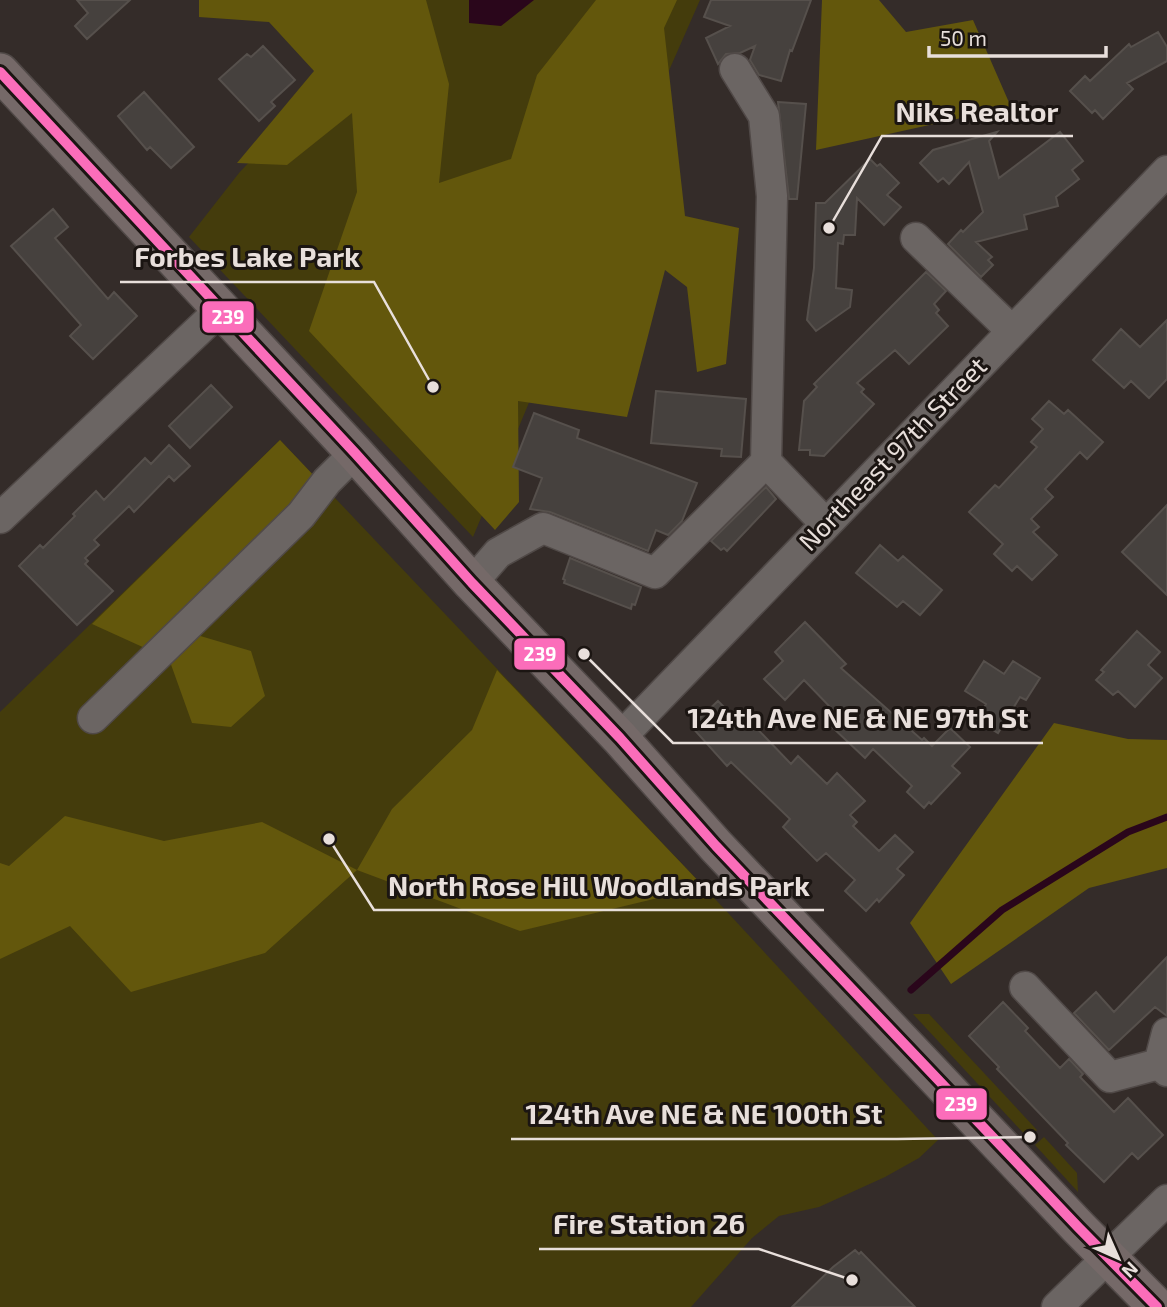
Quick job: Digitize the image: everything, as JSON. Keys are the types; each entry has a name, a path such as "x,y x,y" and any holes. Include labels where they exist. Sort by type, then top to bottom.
{"main road":[{"path":"0,72 355,453 472,583 620,738 716,846 1157,1307"}],"street":[{"path":"472,583 498,553 543,527 655,573 766,463 772,196 764,116 735,69"},
{"name":"Northeast 97th Street","path":"620,738 1167,171"},
{"path":"916,238 1012,331"},
{"path":"0,518 220,310"},
{"path":"93,718 301,515 327,481 355,453"},
{"path":"766,463 826,524"},
{"path":"1025,987 1110,1077 1163,1068 1167,1034"},
{"path":"1057,1307 1167,1200"}],"shaded area":[{"path":"199,0 426,0 449,84 439,183 511,159 537,75 596,0 677,0 664,28 685,216 739,228 726,364 697,372 687,287 665,270 627,417 518,401 519,502 495,530 309,331 357,192 352,113 287,165 237,163 314,71 269,22 199,17"},
{"path":"285,0 700,0 638,141 473,537 189,237 239,173 338,67"},
{"path":"469,0 534,0 501,26 469,23"},
{"path":"822,0 879,0 906,32 973,20 1011,107 816,150"},
{"path":"280,440 704,887 938,1140 919,1158 885,1177 819,1207 779,1216 752,1238 691,1307 0,1307 0,712"},
{"path":"280,440 318,480 197,635 251,651 265,696 231,727 192,723 169,659 92,624"},
{"path":"497,670 704,887 520,931 357,870 392,809 472,730"},
{"path":"1054,723 1128,739 1167,740 1167,868 1089,888 951,984 910,923"},
{"path":"65,816 164,841 262,822 357,870 265,953 131,992 70,926 0,959 0,863 9,866"},
{"path":"913,1014 929,1014 1037,1130 1028,1138"},
{"path":"1044,1137 1077,1173 1078,1192 1035,1145"}],"building":[{"path":"77,0 130,0 87,39 75,26 88,13"},
{"path":"711,0 811,0 792,51 790,50 781,81 759,75 750,60 755,46 740,53 726,54 718,64 706,38 730,26 704,17"},
{"path":"1158,32 1167,47 1167,61 1127,83 1133,89 1103,119 1095,110 1092,113 1070,91 1085,76 1090,81 1129,44 1131,47"},
{"path":"263,46 295,80 271,102 275,106 259,121 219,79 247,54 251,57"},
{"path":"144,92 194,147 171,168 150,147 147,150 118,116"},
{"path":"778,102 806,104 797,199 789,199"},
{"path":"997,132 989,141 999,178 1060,132 1083,161 1072,170 1079,179 1056,197 1058,206 1024,215 1027,229 976,242 992,257 988,260 993,265 981,277 948,244 983,212 969,162 949,184 943,178 938,182 920,163 933,150"},
{"path":"870,159 877,166 880,164 899,183 887,195 901,207 884,225 857,198 855,235 844,235 843,244 838,243 836,288 852,290 850,307 816,331 807,320 814,268 816,203 825,203"},
{"path":"53,209 68,227 55,238 108,299 114,292 137,316 93,359 70,336 81,325 11,246"},
{"path":"926,272 946,291 934,304 939,310 936,313 948,326 909,364 895,350 857,383 864,389 861,392 874,404 824,456 810,455 810,450 799,450 804,401 817,387 814,384"},
{"path":"1167,320 1167,379 1149,398 1131,381 1124,388 1093,360 1121,329 1140,347"},
{"path":"211,385 232,407 190,448 169,426"},
{"path":"656,391 746,399 741,457 721,456 722,449 651,443"},
{"path":"1049,401 1064,414 1068,410 1103,442 1087,459 1080,452 1045,489 1053,497 1031,519 1039,527 1033,532 1057,555 1032,580 1017,566 1012,571 994,554 1003,544 969,512 995,485 999,488 1037,447 1031,442 1043,429 1032,419"},
{"path":"534,413 579,430 577,438 697,483 682,521 668,535 656,530 648,551 550,512 530,509 542,478 513,467"},
{"path":"169,445 190,466 174,481 169,476 134,512 129,506 94,540 99,545 85,558 88,561 85,564 113,591 77,625 19,566 40,545 43,548 96,491 104,500 145,458 151,464"},
{"path":"766,487 776,499 727,551 724,548 721,550 711,541"},
{"path":"1167,505 1167,595 1122,552"},
{"path":"880,545 898,561 903,556 942,590 920,615 903,601 897,607 856,573"},
{"path":"570,558 641,587 635,605 632,604 631,609 564,583"},
{"path":"805,622 846,664 841,668 922,740 924,738 932,746 950,728 970,747 952,766 960,773 931,804 929,802 924,808 907,792 912,786 873,749 865,758 832,727 824,717 832,709 804,680 785,700 764,679 783,661 775,652"},
{"path":"1137,631 1160,652 1148,665 1162,678 1135,707 1118,691 1113,695 1096,680 1104,672 1101,670"},
{"path":"984,661 1004,674 1013,661 1040,678 1026,700 1020,697 998,733 977,720 986,704 965,691"},
{"path":"718,701 739,722 745,716 791,764 798,756 827,784 837,773 865,801 850,815 857,822 853,826 879,851 895,835 913,852 897,869 904,875 879,902 877,899 866,911 845,891 855,880 826,853 817,861 783,827 790,819 731,762 727,766 691,726"},
{"path":"1167,957 1167,1016 1155,1007 1109,1050 1074,1013 1096,992 1114,1012"},
{"path":"1003,1002 1028,1028 1025,1031 1060,1068 1069,1059 1083,1074 1080,1077 1114,1112 1128,1098 1163,1135 1138,1159 1132,1153 1104,1182 1066,1145 1068,1143 969,1036"},
{"path":"855,1250 859,1254 861,1252 915,1307 792,1307 833,1267"}],"waterway":[{"path":"911,990 1002,910 1128,832 1167,817"}],"transit line":[{"name":"239","path":"0,72 355,453 472,583 620,738 716,846 1157,1307"}],"place":[{"name":"Niks Realtor","path":"829,228"},
{"name":"Forbes Lake Park","path":"433,387"},
{"name":"124th Ave NE & NE 97th St","path":"584,654"},
{"name":"North Rose Hill Woodlands Park","path":"329,839"},
{"name":"124th Ave NE & NE 100th St","path":"1030,1137"},
{"name":"Fire Station 26","path":"852,1280"}]}
